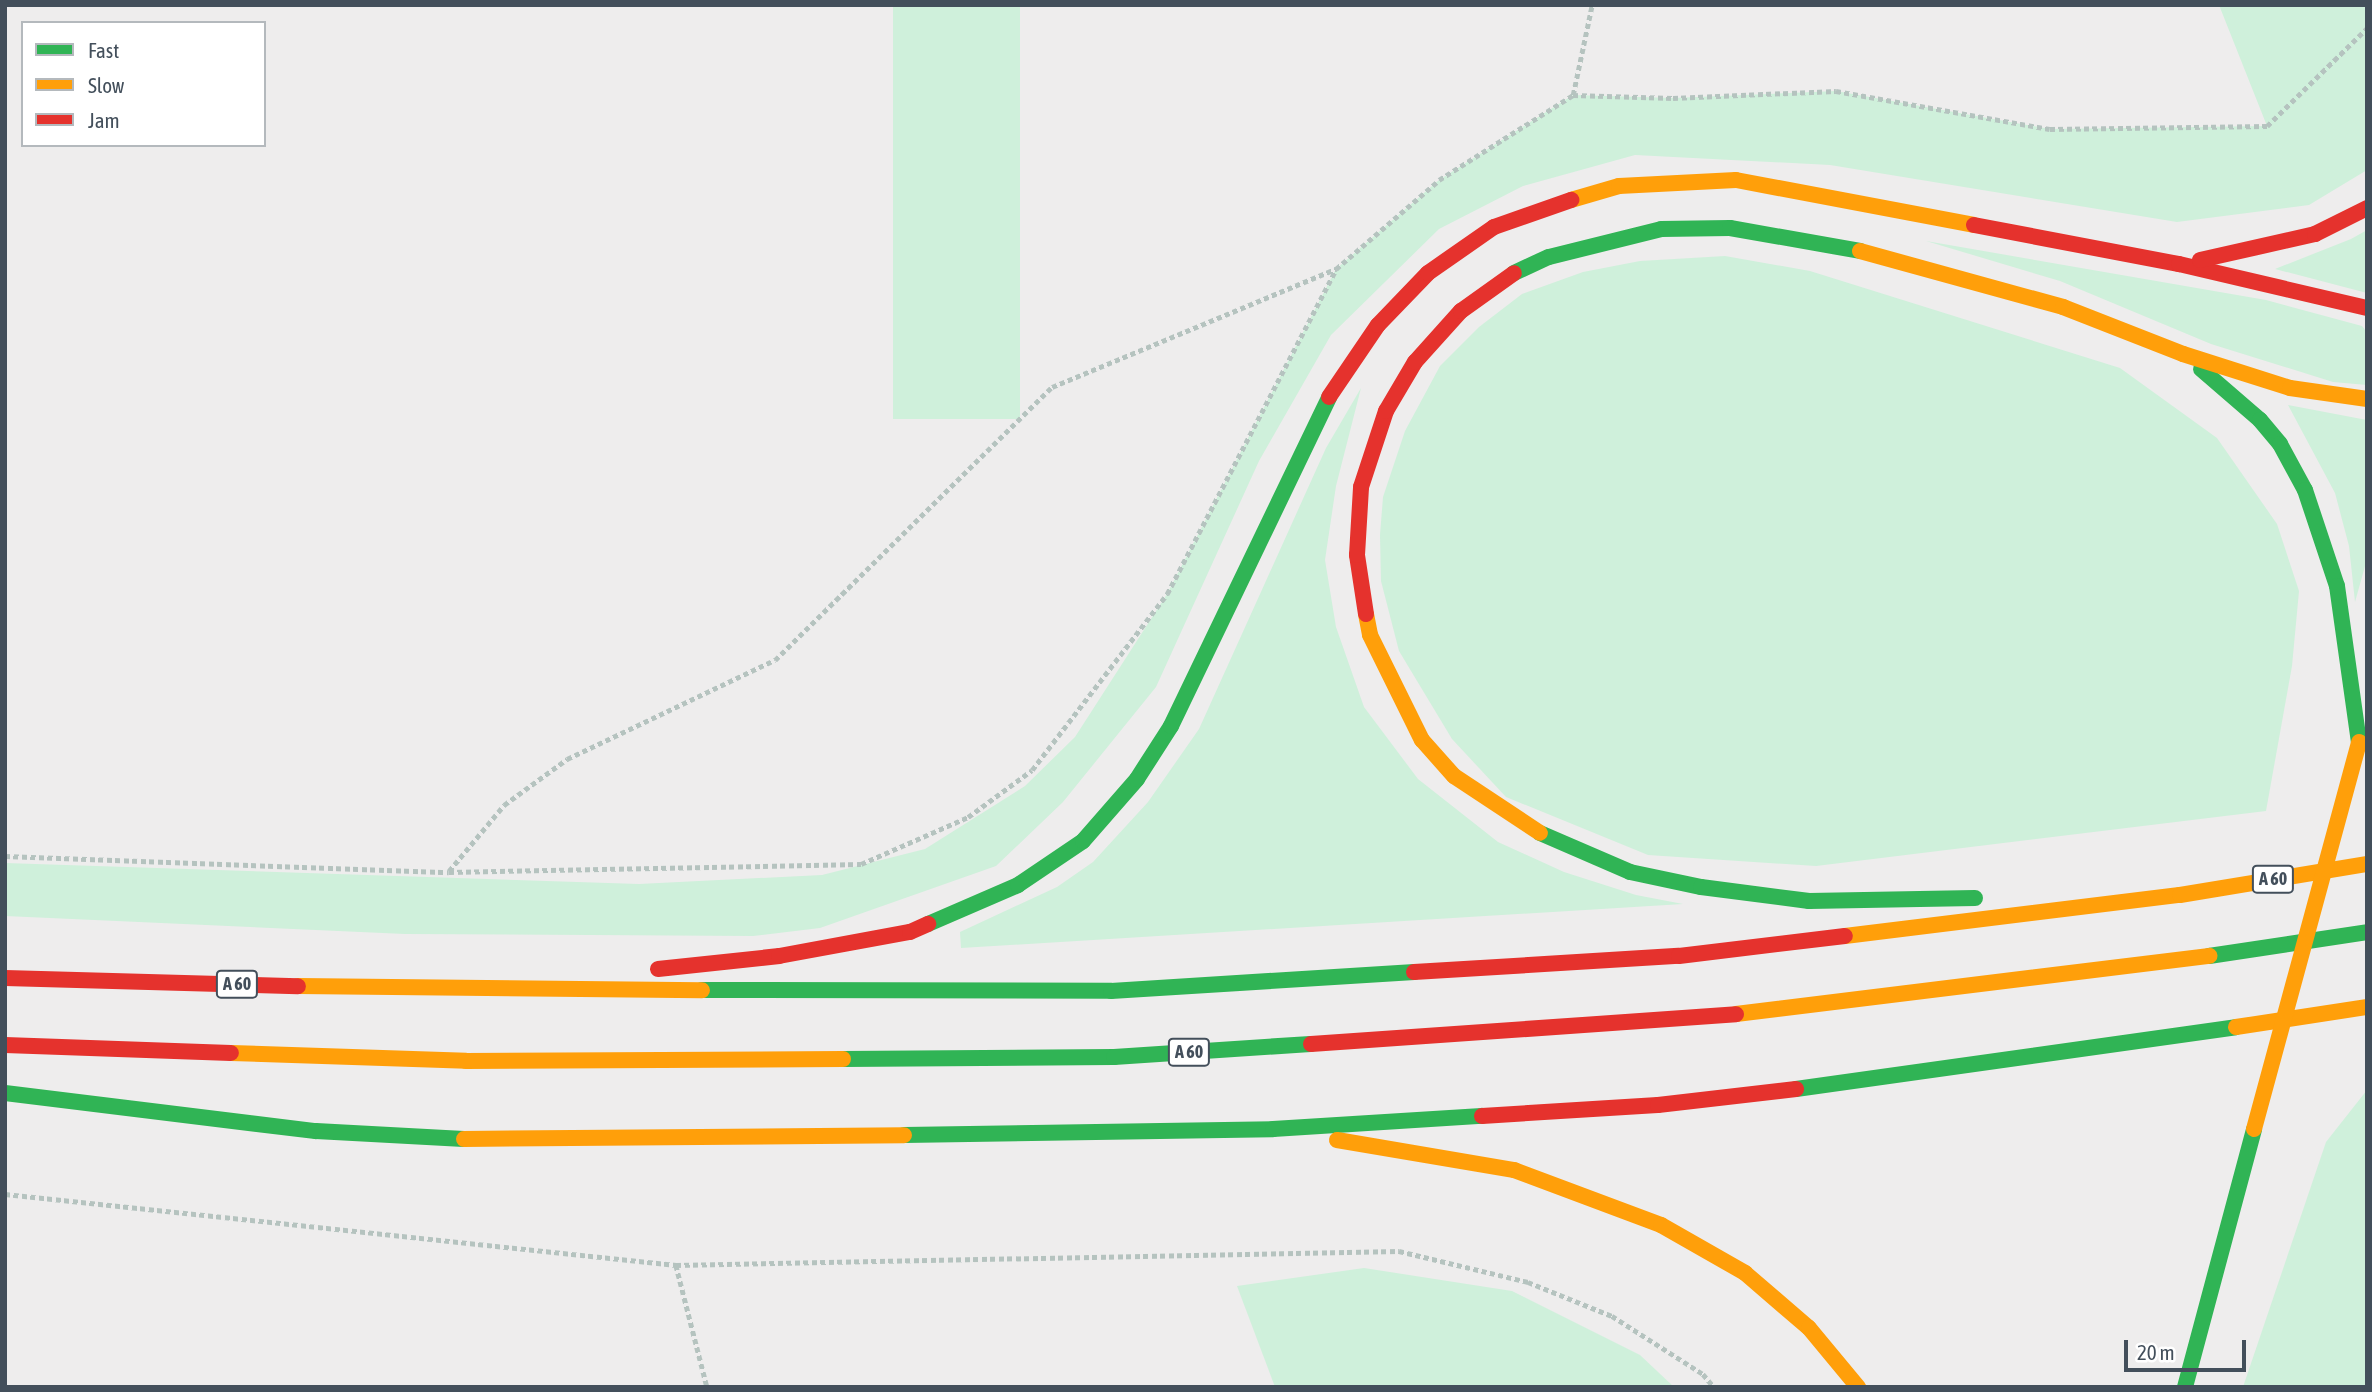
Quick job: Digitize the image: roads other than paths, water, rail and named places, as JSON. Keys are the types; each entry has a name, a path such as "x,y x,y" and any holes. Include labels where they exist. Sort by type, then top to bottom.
{"main road":[{"path":"468,990 847,946 910,932 971,909 1062,857 1119,801 1171,726 1316,419 1345,370 1378,325 1428,273 1494,227 1575,195 1619,186 1736,180 2179,264 2367,308"},
{"path":"2179,264 2248,252 2315,234 2367,208"},
{"path":"1988,898 1809,901 1630,872 1526,827 1454,776 1422,740 1402,706 1370,635 1357,555 1361,487 1386,411 1437,334 1488,290 1549,257 1661,229 1730,228 1800,237 1929,267 2063,307 2183,354 2290,388 2367,399"},
{"path":"2183,354 2260,420 2280,444 2305,490 2324,538 2337,586 2359,742"},
{"path":"2185,1387 2367,715"},
{"name":"A 60","path":"5,978 468,990 1111,991 1679,956 2180,895 2367,864"},
{"path":"2015,898 2180,895"},
{"name":"A 60","path":"5,1045 466,1061 1114,1057 1691,1018 2190,959 2367,932"},
{"path":"5,1093 316,1131 492,1141 1273,1129 1658,1105 1913,1076 2367,1007"},
{"path":"1273,1129 1514,1170 1661,1224 1745,1273 1809,1328 1858,1387"}]}
